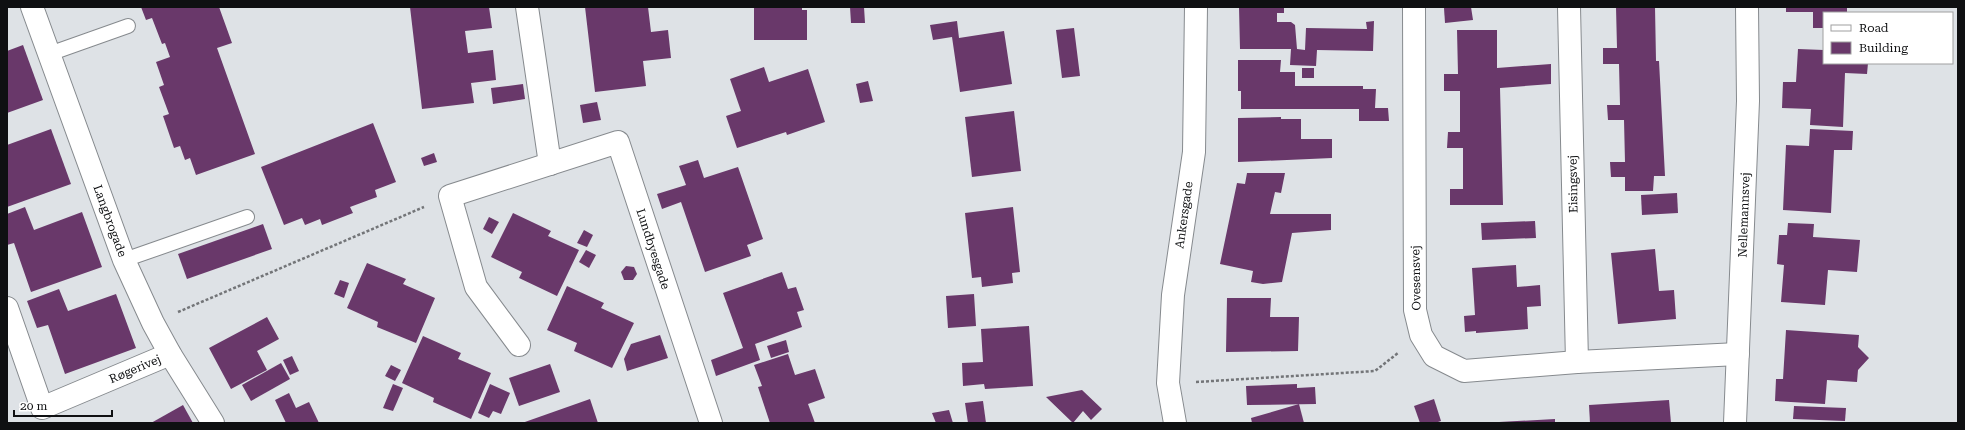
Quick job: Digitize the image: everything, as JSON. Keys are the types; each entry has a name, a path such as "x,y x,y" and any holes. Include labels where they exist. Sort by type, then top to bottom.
{"street":[{"name":"Langbrogade","path":"32,7 124,260 153,322 170,354 213,423"},
{"path":"527,7 550,164"},
{"name":"Ankersgade","path":"1175,423 1168,383 1173,295 1194,152 1196,7"},
{"name":"Ovesensvej","path":"1414,7 1415,310 1421,335 1434,356 1464,371 1578,362 1738,354"},
{"name":"Eisingsvej","path":"1570,7 1578,362"},
{"name":"Nellemannsvej","path":"1735,423 1748,101 1747,7"},
{"name":"Lundbyesgade","path":"450,196 618,142 711,423"},
{"path":"450,196 476,287 519,346"},
{"name":"Røgerivej","path":"7,308 42,408 170,354"}],"lane":[{"path":"49,54 128,26"},
{"path":"124,260 247,217"}],"path":[{"path":"153,322 450,196"},
{"path":"1168,383 1375,371"}],"building":[{"path":"141,7 219,7 232,43 217,48 255,154 196,175 190,158 185,160 180,146 174,148 163,116 169,114 159,87 164,85 156,62 170,57 165,43 162,44 152,18 146,20"},
{"path":"410,7 489,7 492,28 465,31 468,53 493,50 496,80 471,83 474,103 422,109"},
{"path":"585,7 648,7 651,32 668,30 671,58 643,61 646,86 595,92"},
{"path":"850,7 864,7 865,23 851,23"},
{"path":"1239,7 1284,7 1284,13 1277,13 1277,22 1291,22 1295,25 1297,49 1305,50 1306,28 1367,29 1366,22 1374,21 1373,51 1317,50 1316,66 1290,65 1291,49 1240,49"},
{"path":"1471,7 1473,20 1445,23 1444,8"},
{"path":"1616,7 1655,7 1656,61 1659,61 1665,176 1654,176 1653,191 1625,191 1625,177 1611,177 1610,162 1625,162 1624,120 1608,120 1607,105 1620,105 1619,64 1603,64 1603,48 1617,48"},
{"path":"1786,7 1847,7 1847,12 1823,12 1823,28 1813,28 1813,12 1786,12"},
{"path":"754,8 802,8 802,10 807,10 807,40 754,40"},
{"path":"957,21 959,38 1004,31 1012,84 960,92 952,37 933,40 930,25"},
{"path":"1074,28 1080,76 1062,78 1056,30"},
{"path":"1457,30 1497,30 1497,68 1551,64 1551,84 1500,88 1503,205 1450,205 1450,189 1463,189 1463,148 1447,148 1448,132 1460,132 1460,91 1444,91 1444,74 1458,74"},
{"path":"23,45 43,100 7,113 7,51"},
{"path":"1798,49 1823,50 1823,64 1868,64 1867,74 1845,73 1843,127 1810,125 1811,109 1782,108 1783,82 1796,82"},
{"path":"1238,60 1281,60 1280,72 1295,72 1295,86 1363,86 1363,89 1376,89 1375,108 1388,108 1389,121 1359,121 1359,109 1241,109 1241,91 1238,91"},
{"path":"764,67 769,82 808,69 825,122 787,135 786,132 737,148 726,116 741,111 730,79"},
{"path":"1302,68 1314,68 1314,78 1302,78"},
{"path":"868,81 873,101 860,103 856,84"},
{"path":"523,84 525,99 493,104 491,88"},
{"path":"597,102 601,120 583,123 580,105"},
{"path":"1014,111 1021,171 972,177 965,117"},
{"path":"1281,117 1281,119 1301,119 1301,139 1332,139 1332,158 1238,162 1238,118"},
{"path":"373,123 396,182 375,190 377,197 350,207 353,213 322,225 320,219 305,225 302,218 284,225 261,167"},
{"path":"51,129 71,184 7,207 7,145"},
{"path":"1810,129 1853,131 1852,150 1834,150 1831,213 1783,210 1786,145 1809,146"},
{"path":"434,153 437,162 424,166 421,158"},
{"path":"698,160 704,178 738,167 763,239 747,245 751,256 705,272 681,202 662,209 657,194 686,185 679,166"},
{"path":"1247,173 1285,173 1281,193 1275,192 1270,214 1331,214 1331,230 1292,233 1282,282 1263,284 1251,282 1253,271 1220,264 1237,183 1245,184"},
{"path":"1677,193 1678,213 1642,215 1641,195"},
{"path":"25,207 34,230 82,212 102,267 31,292 14,243 7,245 7,214"},
{"path":"1013,207 1020,272 1012,273 1013,283 982,287 981,277 972,278 965,213"},
{"path":"513,213 551,231 548,236 579,250 557,296 519,278 522,272 491,257"},
{"path":"489,217 499,222 492,234 483,229"},
{"path":"1535,221 1536,238 1482,240 1481,223"},
{"path":"1788,223 1814,224 1813,237 1860,240 1857,272 1828,270 1825,305 1781,302 1784,265 1777,264 1779,235 1787,235"},
{"path":"263,224 272,249 187,279 178,254"},
{"path":"584,230 593,235 587,247 577,243"},
{"path":"1655,249 1659,291 1674,290 1676,319 1618,324 1611,253"},
{"path":"586,250 596,255 589,268 579,262"},
{"path":"367,263 406,279 403,284 435,298 416,343 377,327 378,322 347,308"},
{"path":"1516,265 1517,287 1540,285 1541,306 1527,307 1528,329 1476,333 1476,331 1465,332 1464,316 1475,315 1472,268"},
{"path":"626,266 634,267 637,274 633,280 624,280 621,272"},
{"path":"782,272 788,289 796,287 804,310 797,312 802,327 755,344 760,360 716,376 711,360 743,348 723,293"},
{"path":"340,280 349,283 344,298 334,294"},
{"path":"567,286 604,303 601,308 634,323 612,368 574,351 577,343 547,330"},
{"path":"59,289 68,311 116,294 136,348 65,374 48,325 37,328 27,301"},
{"path":"974,294 976,326 948,328 946,296"},
{"path":"1227,298 1271,298 1270,317 1299,317 1298,351 1226,352"},
{"path":"267,317 279,339 257,351 267,370 231,389 209,348"},
{"path":"1029,326 1033,386 985,389 984,384 963,386 962,363 983,362 981,329"},
{"path":"1786,330 1859,335 1858,347 1869,358 1858,370 1857,382 1827,380 1825,404 1775,401 1776,379 1783,379"},
{"path":"660,335 668,358 627,371 624,359 631,344"},
{"path":"423,336 461,353 458,359 491,373 471,419 433,402 434,398 402,383"},
{"path":"786,340 789,352 771,358 767,346"},
{"path":"788,354 795,375 815,369 825,398 808,404 815,423 770,423 758,387 762,386 754,365"},
{"path":"292,356 299,371 290,375 283,360"},
{"path":"281,363 290,379 251,401 242,385"},
{"path":"550,364 560,392 519,406 509,378"},
{"path":"391,365 401,370 395,381 385,376"},
{"path":"393,384 403,388 393,411 383,408"},
{"path":"490,384 510,393 501,414 493,411 489,418 478,413"},
{"path":"1297,384 1297,388 1315,387 1316,404 1247,405 1246,386"},
{"path":"1082,390 1102,409 1091,420 1083,411 1073,423 1046,397"},
{"path":"289,393 296,408 309,402 319,423 286,423 275,400"},
{"path":"590,399 598,423 522,423"},
{"path":"1434,399 1441,421 1435,423 1420,423 1414,406"},
{"path":"1669,400 1671,423 1590,423 1589,405"},
{"path":"983,401 986,423 968,423 965,403"},
{"path":"1299,404 1304,423 1252,423 1251,418"},
{"path":"183,405 193,423 151,423"},
{"path":"1794,406 1846,408 1845,421 1793,419"},
{"path":"949,410 953,423 936,423 932,413"},
{"path":"1555,419 1555,423 1499,423 1499,422"}]}
